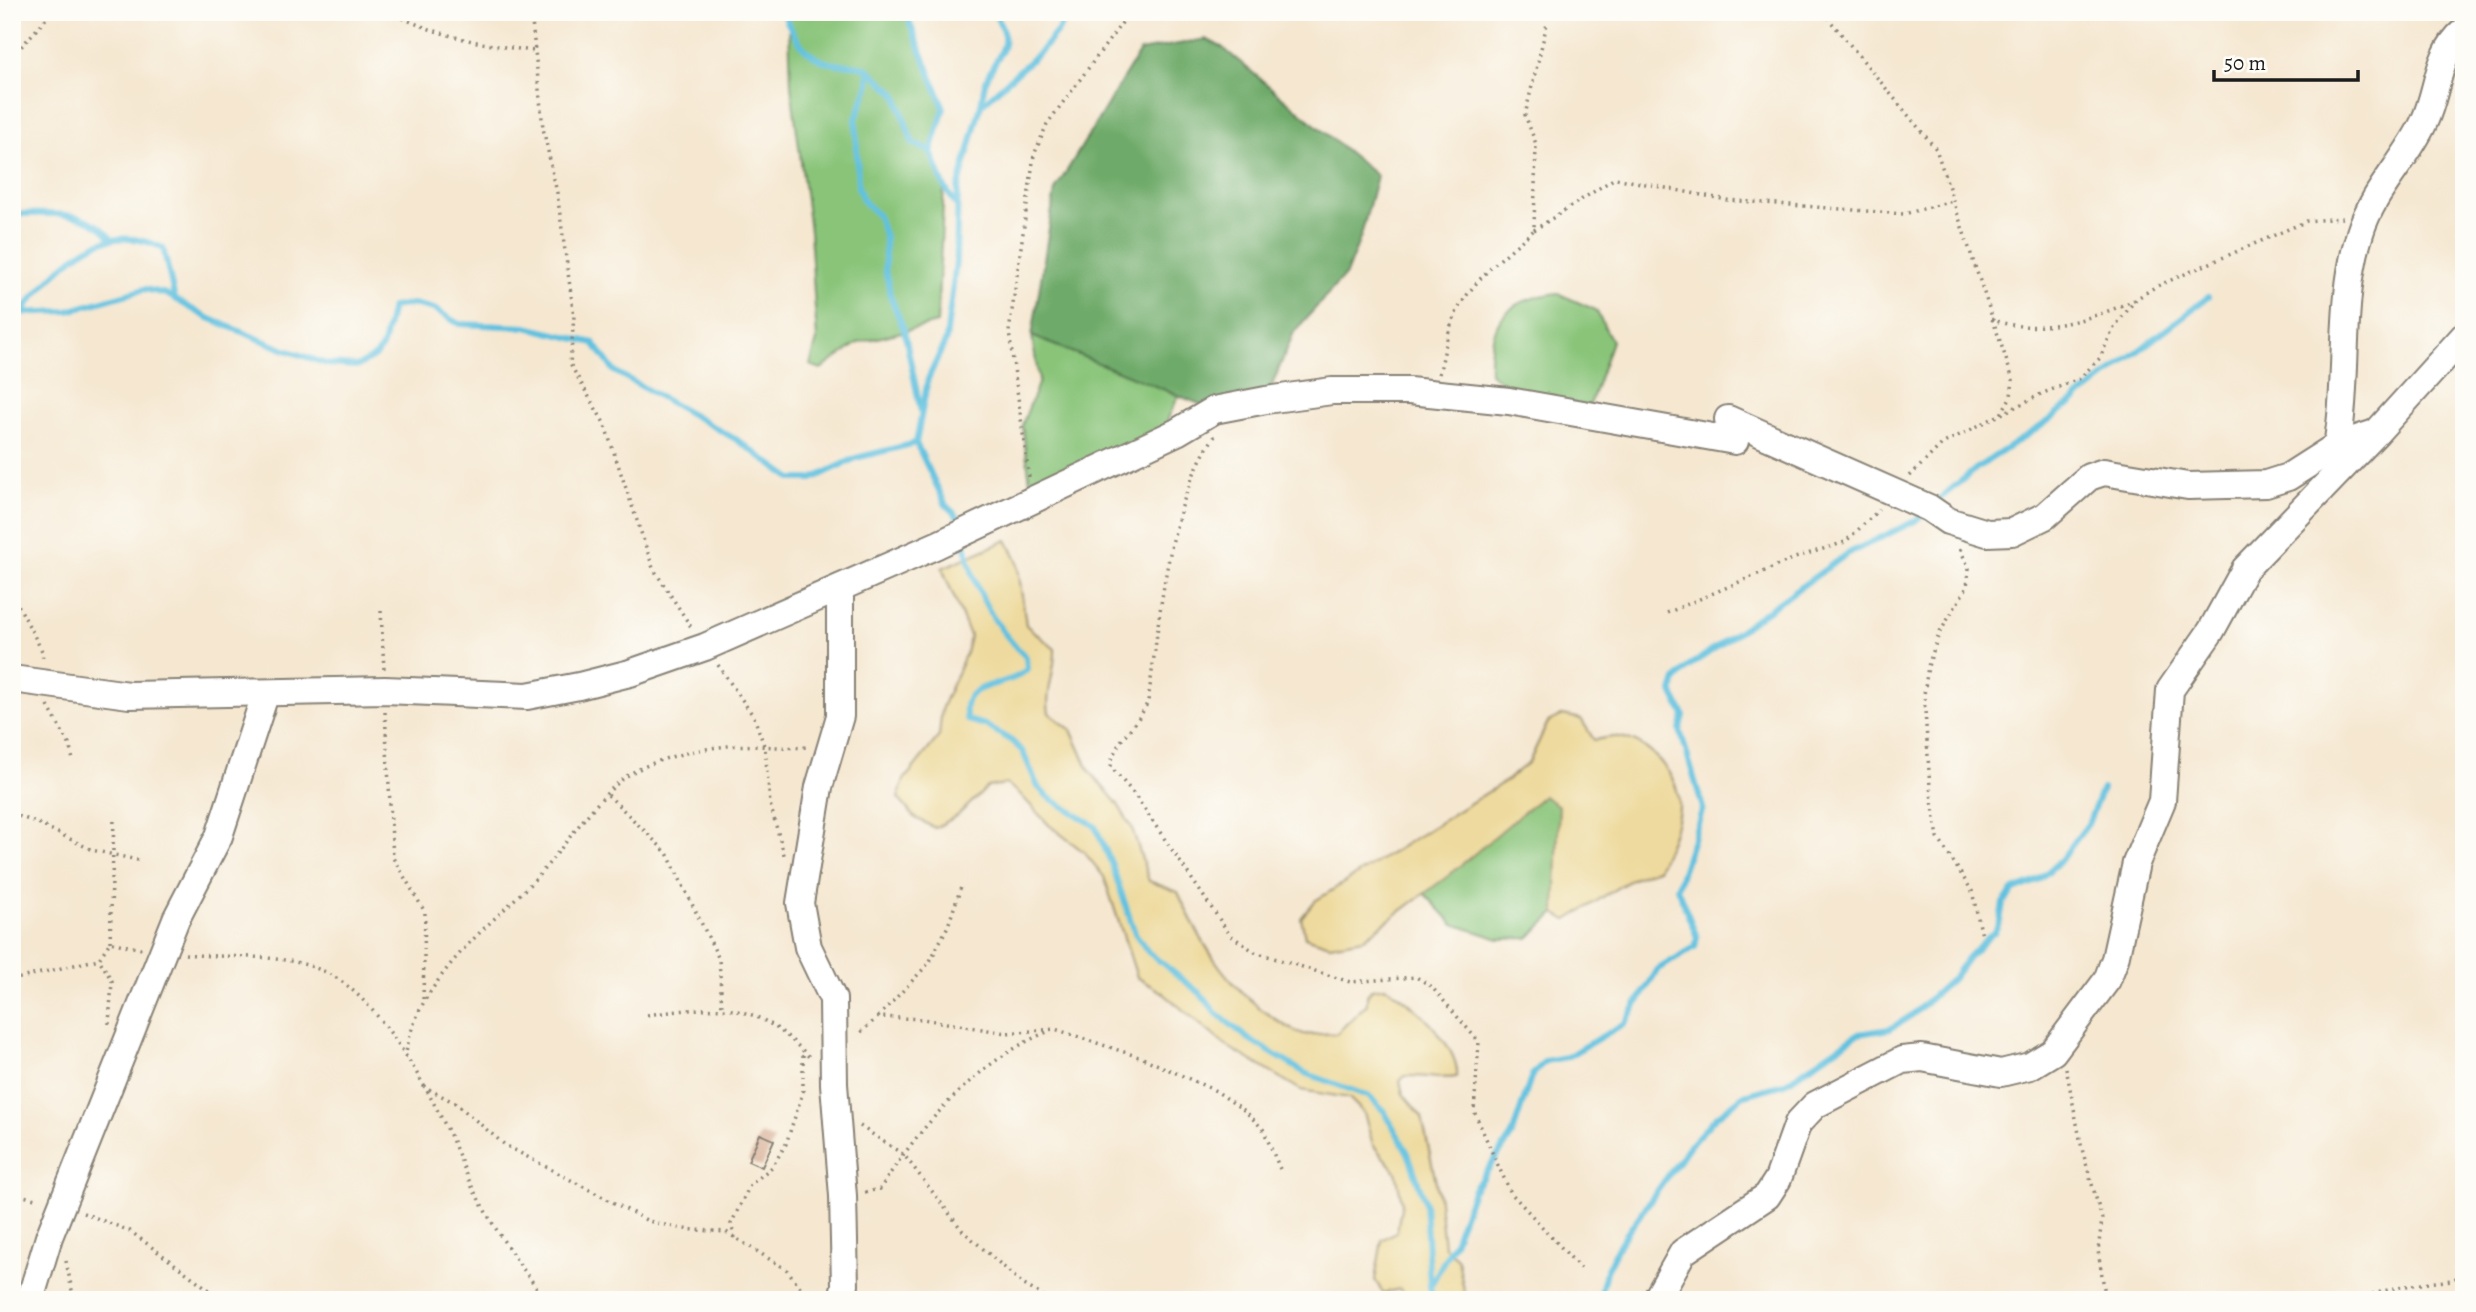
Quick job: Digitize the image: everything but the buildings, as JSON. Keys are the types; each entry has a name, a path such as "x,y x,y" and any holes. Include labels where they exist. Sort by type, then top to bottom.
{"street":[{"path":"2324,488 2337,445 2353,268 2360,233 2374,198 2424,122 2450,43 2464,31"},
{"path":"1656,1300 1683,1252 1767,1196 1778,1179 1798,1123 1815,1105 1902,1060 1922,1058 2001,1073 2030,1066 2053,1052 2107,980 2115,959 2136,863 2162,801 2170,690 2211,631 2245,569 2269,541 2377,432 2464,336"},
{"path":"12,679 129,695 265,695 385,690 527,695 631,673 705,647 937,545 1177,432 1214,410 1332,391 1434,393 1732,430 1929,508 1948,521 1987,533 2012,532 2045,516 2090,477 2104,472 2188,486 2266,484 2288,477 2337,445 2377,432"},
{"path":"840,588 840,716 817,800 800,903 808,947 832,999 834,1084 843,1196 845,1285 842,1300"},
{"path":"30,1300 61,1206 176,919 219,836 265,695"}],"path":[{"path":"12,57 52,12"},
{"path":"390,12 425,30 478,44 535,51"},
{"path":"531,12 543,128 557,193 574,317 570,364 604,423 653,568 754,717 765,748 770,804 786,864"},
{"path":"1032,500 1009,332 1034,155 1047,124 1130,12"},
{"path":"1823,12 1936,149 2013,380 2011,396 2000,416"},
{"path":"1534,230 1536,144 1525,115 1547,24"},
{"path":"1434,393 1452,321 1462,302 1491,268 1534,230 1615,178 1727,200 1904,214 1952,201"},
{"path":"1992,319 2007,326 2080,322 2306,220 2340,219 2374,198"},
{"path":"1667,614 1795,558 1846,542 1896,495 1916,466 1942,444 2041,394 2078,379 2100,358 2113,329 2136,299"},
{"path":"1237,405 1200,457 1191,479 1175,534 1148,701 1143,715 1111,753 1111,767 1134,794 1230,935 1255,952 1350,982 1416,977 1431,986 1479,1042 1474,1111 1511,1193 1582,1270"},
{"path":"1948,521 1969,568 1967,587 1939,634 1927,666 1924,695 1930,787 1938,838 1972,891 1982,936"},
{"path":"381,611 389,828 393,859 425,912 424,1002"},
{"path":"405,1058 411,1025 424,1002 466,945 537,877 607,794 634,771 677,755 729,746 765,748 832,745"},
{"path":"607,794 667,853 719,958 722,1008"},
{"path":"12,814 38,823 92,850 142,861"},
{"path":"12,980 99,959 110,942 114,818"},
{"path":"861,1032 929,963 948,926 961,887"},
{"path":"110,942 163,952 218,957 271,957 324,971 359,998 423,1086 444,1122 476,1196 502,1242 546,1300"},
{"path":"99,959 112,981 108,1027"},
{"path":"648,1015 722,1008 762,1018 789,1035 834,1084"},
{"path":"878,1017 923,1018 1006,1033 1055,1029 1145,1059 1216,1090 1245,1111 1263,1129 1280,1169"},
{"path":"843,1196 880,1189 904,1154 973,1076 1024,1041 1055,1029"},
{"path":"2061,1042 2082,1149 2102,1219 2098,1251 2106,1300"},
{"path":"735,1240 731,1224 750,1185 772,1167 786,1144 803,1092 803,1051"},
{"path":"423,1086 455,1103 505,1145 648,1221 682,1229 726,1232 787,1270 805,1293 824,1300"},
{"path":"855,1123 904,1154 962,1230 1024,1285 1050,1300"},
{"path":"12,1193 101,1218 130,1231 223,1300"},
{"path":"2352,1300 2398,1287 2452,1280 2464,1273"}],"green space":[{"path":"783,12 912,12 909,21 944,108 931,151 944,186 937,323 858,343 821,369 810,365 817,340 810,231 791,86 789,26"},
{"path":"1206,39 1222,47 1377,176 1361,236 1346,274 1294,332 1266,400 1214,410 1032,336 1055,190 1140,51"},
{"path":"1557,293 1596,310 1612,341 1590,405 1527,400 1490,373 1492,340 1503,316 1524,301"},
{"path":"1032,336 1179,395 1158,440 1031,489 1022,425 1039,381"},
{"path":"1543,796 1559,806 1555,913 1529,938 1499,939 1453,924 1424,893"}],"sand":[{"path":"1007,540 1017,560 1026,625 1055,649 1048,697 1049,713 1071,730 1090,772 1117,803 1132,828 1149,881 1178,892 1195,928 1227,976 1271,1016 1290,1029 1308,1034 1336,1034 1367,1004 1367,995 1372,989 1385,987 1420,1013 1451,1052 1457,1077 1405,1076 1400,1081 1403,1094 1422,1117 1438,1192 1444,1246 1458,1260 1466,1300 1408,1300 1400,1289 1383,1293 1375,1280 1382,1240 1397,1231 1402,1202 1396,1172 1373,1145 1364,1113 1349,1098 1301,1090 1225,1045 1163,993 1137,977 1104,877 1084,852 1049,825 1019,793 1006,784 988,787 957,816 935,828 914,817 898,798 904,780 939,736 942,707 966,653 970,636 942,568"},
{"path":"1563,715 1581,719 1594,740 1621,737 1643,746 1669,773 1675,785 1679,808 1674,832 1658,869 1622,885 1567,920 1555,913 1559,806 1543,796 1448,876 1363,939 1330,945 1305,937 1301,918 1315,901 1507,780 1529,762 1548,722"}],"waterway":[{"path":"783,12 791,30 809,53 826,62 868,69 869,84 856,119 858,187 863,200 878,216 885,237 885,269 891,298 904,330 921,412"},
{"path":"912,12 909,21 944,108 931,152 944,186 956,205"},
{"path":"981,104 986,81 1004,42 1004,34 994,12"},
{"path":"962,528 961,520 946,505 916,443 928,379 946,340 956,262 958,189 981,105 1041,51 1060,28 1066,12"},
{"path":"868,69 896,94 912,142 931,152"},
{"path":"12,214 80,217 103,229 112,239"},
{"path":"19,314 64,265 81,252 99,243 118,239 139,240 163,248 175,299"},
{"path":"12,313 68,311 145,289 166,294 206,317 283,349 327,364 358,366 377,355 383,345 392,307 413,304 434,309 459,324 526,327 594,343 614,371 737,440 792,479 812,479 856,458 916,443"},
{"path":"1933,504 1978,467 2040,427 2208,297"},
{"path":"1430,1287 1454,1242 1473,1191 1512,1135 1532,1075 1545,1061 1567,1057 1625,1023 1658,969 1695,947 1697,937 1677,888 1703,808 1680,730 1684,715 1672,692 1676,680 1687,668 1847,554 1915,521 1923,514"},
{"path":"964,538 972,572 985,603 993,618 1026,657 1027,669 1018,676 976,691 969,697 966,706 967,720 985,725 1012,741 1023,752 1038,787 1048,797 1095,826 1112,865 1135,933 1148,952 1201,994 1216,1013 1250,1040 1305,1073 1368,1096 1384,1111 1408,1153 1425,1202 1430,1288 1435,1300"},
{"path":"1599,1300 1606,1271 1620,1243 1690,1145 1716,1117 1744,1095 1784,1084 1858,1034 1890,1029 1912,1015 1953,978 1968,957 1995,931 2003,903 2014,890 2037,881 2060,861 2088,824 2102,789"}]}
